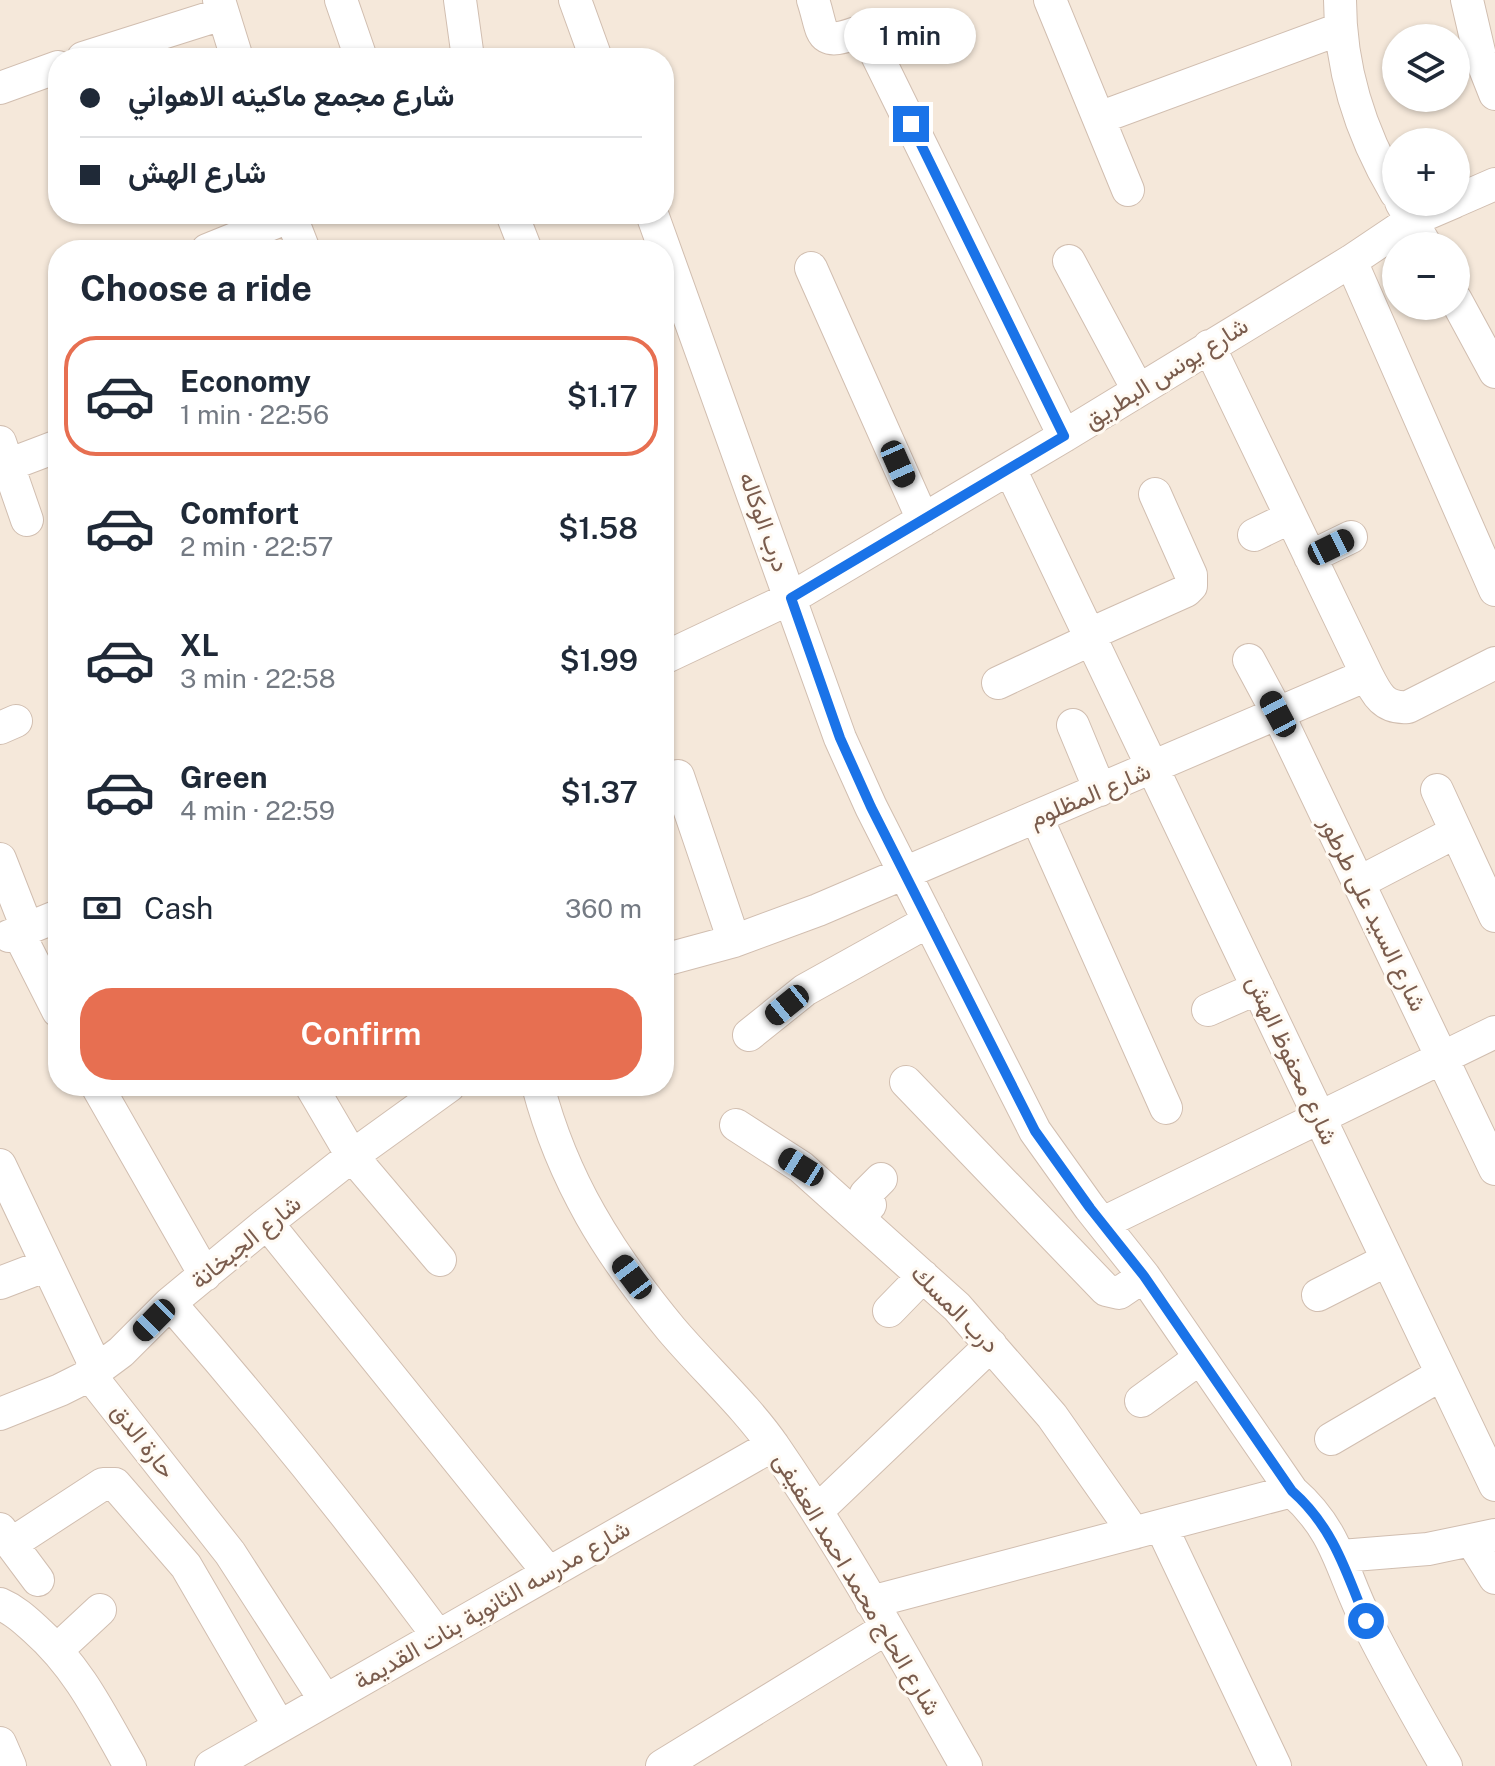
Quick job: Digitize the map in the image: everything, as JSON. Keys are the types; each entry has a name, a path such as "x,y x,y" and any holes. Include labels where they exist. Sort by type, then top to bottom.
{"street":[{"path":"341,0 358,48"},
{"path":"460,0 467,48"},
{"path":"575,0 592,48"},
{"path":"813,0 824,34 829,39 856,33 869,39 1064,436"},
{"path":"1050,0 1128,190"},
{"path":"1467,0 1480,56 1495,94"},
{"path":"110,48 220,7 234,48"},
{"path":"1099,118 1340,14 1353,96 1382,169"},
{"path":"0,88 48,71"},
{"name":"شارع يونس البطريق","path":"1470,195 1495,184"},
{"name":"شارع يونس البطريق","path":"674,653 791,598 1010,469 1351,261 1408,216"},
{"path":"231,240 269,224"},
{"path":"1069,261 1138,390"},
{"path":"1351,261 1495,590"},
{"path":"811,268 923,520"},
{"name":"درب الوكاله","path":"674,275 840,738 871,807 1035,1131 1144,1276 1292,1491 1311,1508 1341,1556 1366,1621 1446,1766"},
{"path":"1470,316 1487,336 1495,372"},
{"path":"1209,346 1380,700 1398,708 1408,707 1495,663"},
{"path":"27,520 4,453 48,447"},
{"name":"شارع محفوظ الهش","path":"1010,469 1495,1485"},
{"path":"998,683 1191,586 1191,575 1155,494"},
{"path":"1254,535 1291,517"},
{"path":"1310,557 1351,537"},
{"name":"شارع السيد على طرطور","path":"1249,660 1278,714 1495,1169"},
{"name":"شارع المظلوم","path":"674,957 734,941 818,910 1367,675"},
{"path":"1073,725 1100,790"},
{"path":"678,776 734,941"},
{"path":"1437,790 1495,916"},
{"path":"1037,818 1166,1108"},
{"path":"1358,883 1456,832"},
{"path":"0,859 15,933 48,993"},
{"path":"15,933 48,920"},
{"path":"749,1035 805,990 929,921"},
{"path":"1208,1010 1258,988"},
{"path":"1103,1223 1495,1032"},
{"path":"906,1082 1106,1290 1119,1293 1144,1276"},
{"path":"103,1096 205,1275"},
{"path":"317,1096 352,1156 440,1260"},
{"name":"شارع الجبخانة","path":"0,1414 90,1375 121,1352 170,1303 427,1096"},
{"name":"شارع الحاج محمد احمد العفيفى","path":"541,1096 556,1145 580,1200 613,1251 670,1327 773,1445 817,1511 966,1766"},
{"name":"درب المسك","path":"736,1125 801,1167 957,1307 1052,1416 1147,1529 1275,1766"},
{"name":"حارة الدق","path":"0,1166 93,1361 90,1375 230,1553 325,1700"},
{"path":"858,1216 871,1204 866,1194 881,1179"},
{"path":"267,1223 548,1572"},
{"path":"1318,1295 1387,1260"},
{"path":"0,1283 47,1265"},
{"path":"889,1311 923,1276"},
{"path":"170,1303 307,1465 438,1636"},
{"path":"817,1511 991,1345"},
{"path":"1141,1401 1200,1358"},
{"path":"1331,1439 1442,1374"},
{"name":"شارع مدرسه الثانوية بنات القديمة","path":"218,1764 279,1726 773,1445"},
{"path":"38,1580 6,1537 103,1484 115,1484 186,1566 279,1726"},
{"path":"662,1766 879,1615 1147,1529 1292,1491"},
{"path":"1341,1556 1428,1549 1484,1538 1495,1578"},
{"path":"0,1604 12,1609 58,1649 78,1675 130,1766"},
{"path":"58,1649 100,1610"},
{"path":"0,1743 10,1766"}],"shaded area":[{"path":"0,0 1495,0 1495,1766 0,1766"}],"route":[{"path":"911,124 1064,436 791,598 840,738 871,807 1035,1131 1144,1276 1292,1491 1324,1525 1341,1556 1366,1621"}]}
